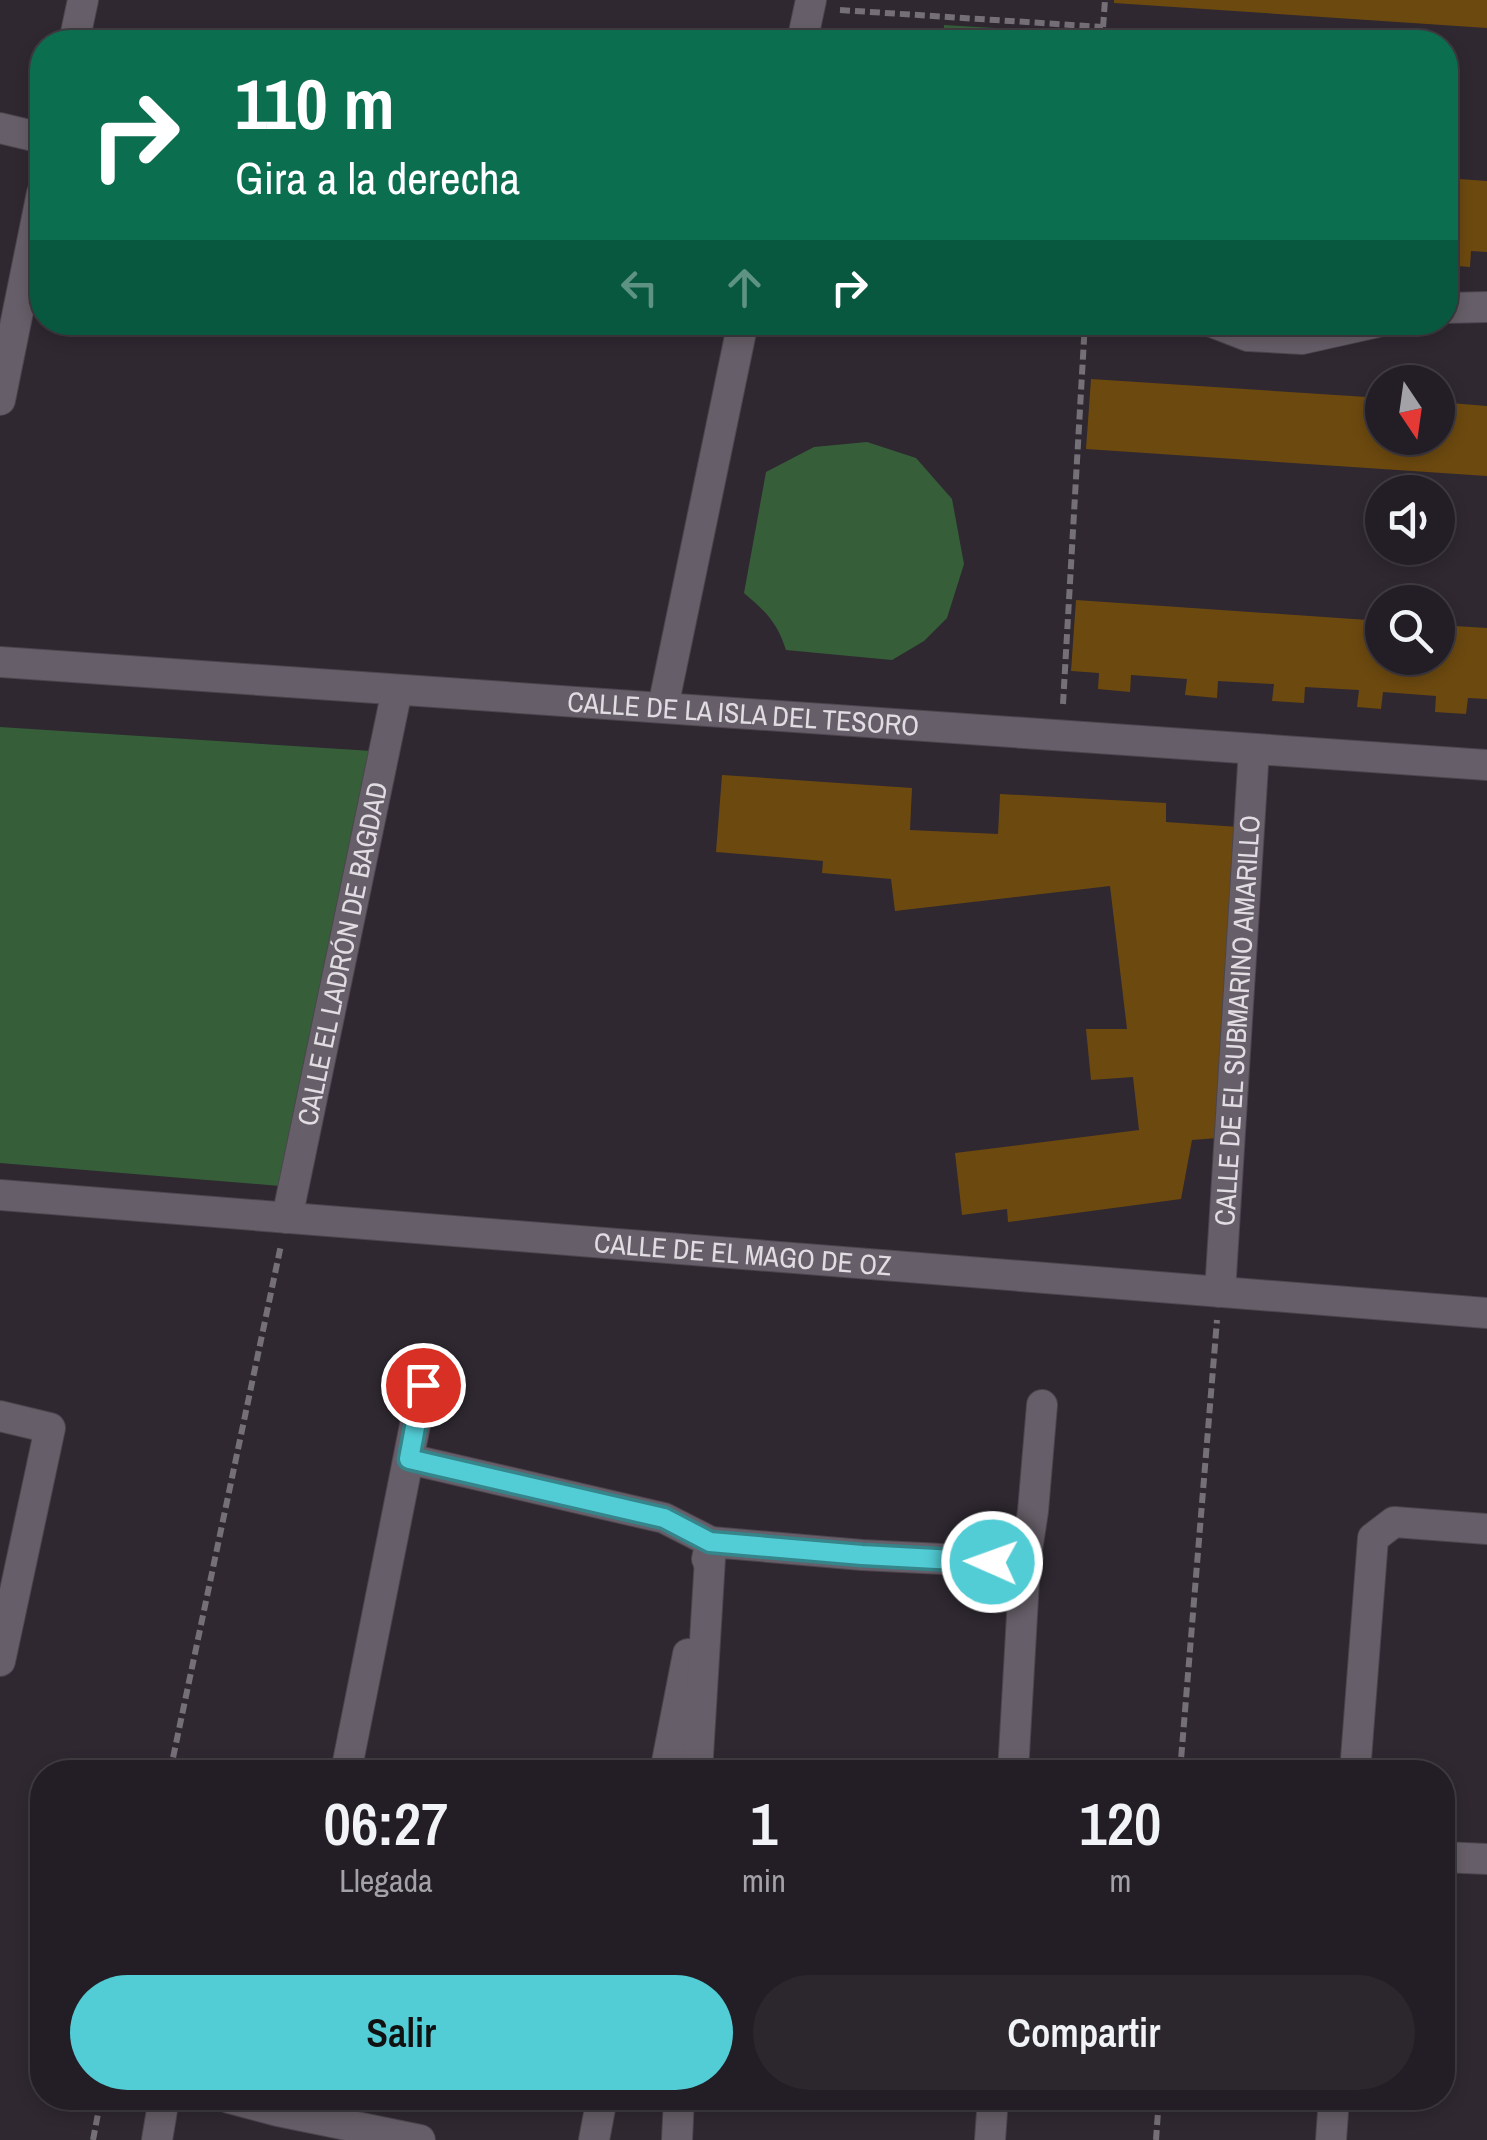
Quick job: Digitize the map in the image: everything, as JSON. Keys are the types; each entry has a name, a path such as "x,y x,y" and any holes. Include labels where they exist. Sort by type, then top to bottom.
{"street":[{"path":"77,30 83,0"},
{"path":"805,30 811,4"},
{"path":"0,128 30,135"},
{"path":"0,400 30,251"},
{"path":"1458,308 1487,307"},
{"path":"664,707 740,335"},
{"path":"1245,335 1302,339 1320,335"},
{"name":"CALLE DE LA ISLA DEL TESORO","path":"0,662 1487,765"},
{"name":"CALLE EL LADRÓN DE BAGDAD","path":"286,1218 397,690"},
{"name":"CALLE DE EL SUBMARINO AMARILLO","path":"1220,1292 1254,749"},
{"name":"CALLE DE EL MAGO DE OZ","path":"0,1195 1487,1313"},
{"path":"348,1760 423,1385"},
{"path":"1014,1760 1025,1563 1042,1406"},
{"path":"0,1416 50,1428 0,1661"},
{"path":"409,1459 664,1518 710,1542 1025,1563"},
{"path":"1356,1760 1373,1538 1394,1522 1487,1528"},
{"path":"667,1760 710,1542"},
{"path":"699,1760 710,1542"},
{"path":"1455,1857 1487,1860"},
{"path":"158,2140 162,2110"},
{"path":"302,2110 420,2140"},
{"path":"594,2140 600,2110"},
{"path":"676,2140 678,2110"},
{"path":"990,2140 992,2110"},
{"path":"1331,2140 1333,2110"}],"path":[{"path":"1103,30 1105,0"},
{"path":"811,4 1103,27"},
{"path":"1061,735 1084,335"},
{"path":"173,1760 286,1218"},
{"path":"1181,1760 1220,1292"},
{"path":"92,2140 99,2110"},
{"path":"1156,2140 1158,2110"}],"green space":[{"path":"944,25 1012,29 1012,30 944,30"},
{"path":"867,442 916,458 952,499 964,564 947,618 924,641 892,660 786,650 770,618 744,593 766,472 814,447"},
{"path":"0,727 372,751 280,1186 0,1163"}],"building":[{"path":"1487,0 1487,28 1114,3"},
{"path":"1458,179 1487,181 1487,252 1471,251 1470,267 1458,266"},
{"path":"1091,379 1365,397 1365,455 1455,455 1455,403 1487,406 1487,476 1086,449"},
{"path":"1076,600 1365,620 1365,675 1455,675 1455,626 1487,628 1487,699 1468,698 1466,714 1435,712 1436,696 1383,692 1381,709 1357,707 1359,690 1305,687 1304,703 1272,701 1274,684 1218,681 1217,698 1185,695 1187,679 1131,675 1130,692 1098,689 1099,673 1071,671"},
{"path":"722,775 912,788 910,830 998,834 1000,794 1166,803 1166,822 1239,827 1218,1138 1192,1140 1181,1199 1008,1222 1007,1209 962,1215 955,1153 1139,1130 1133,1077 1091,1080 1086,1029 1127,1029 1110,886 895,911 891,879 822,873 823,861 716,852"}],"route":[{"path":"423,1385 409,1459 664,1518 710,1542 992,1562"}]}
